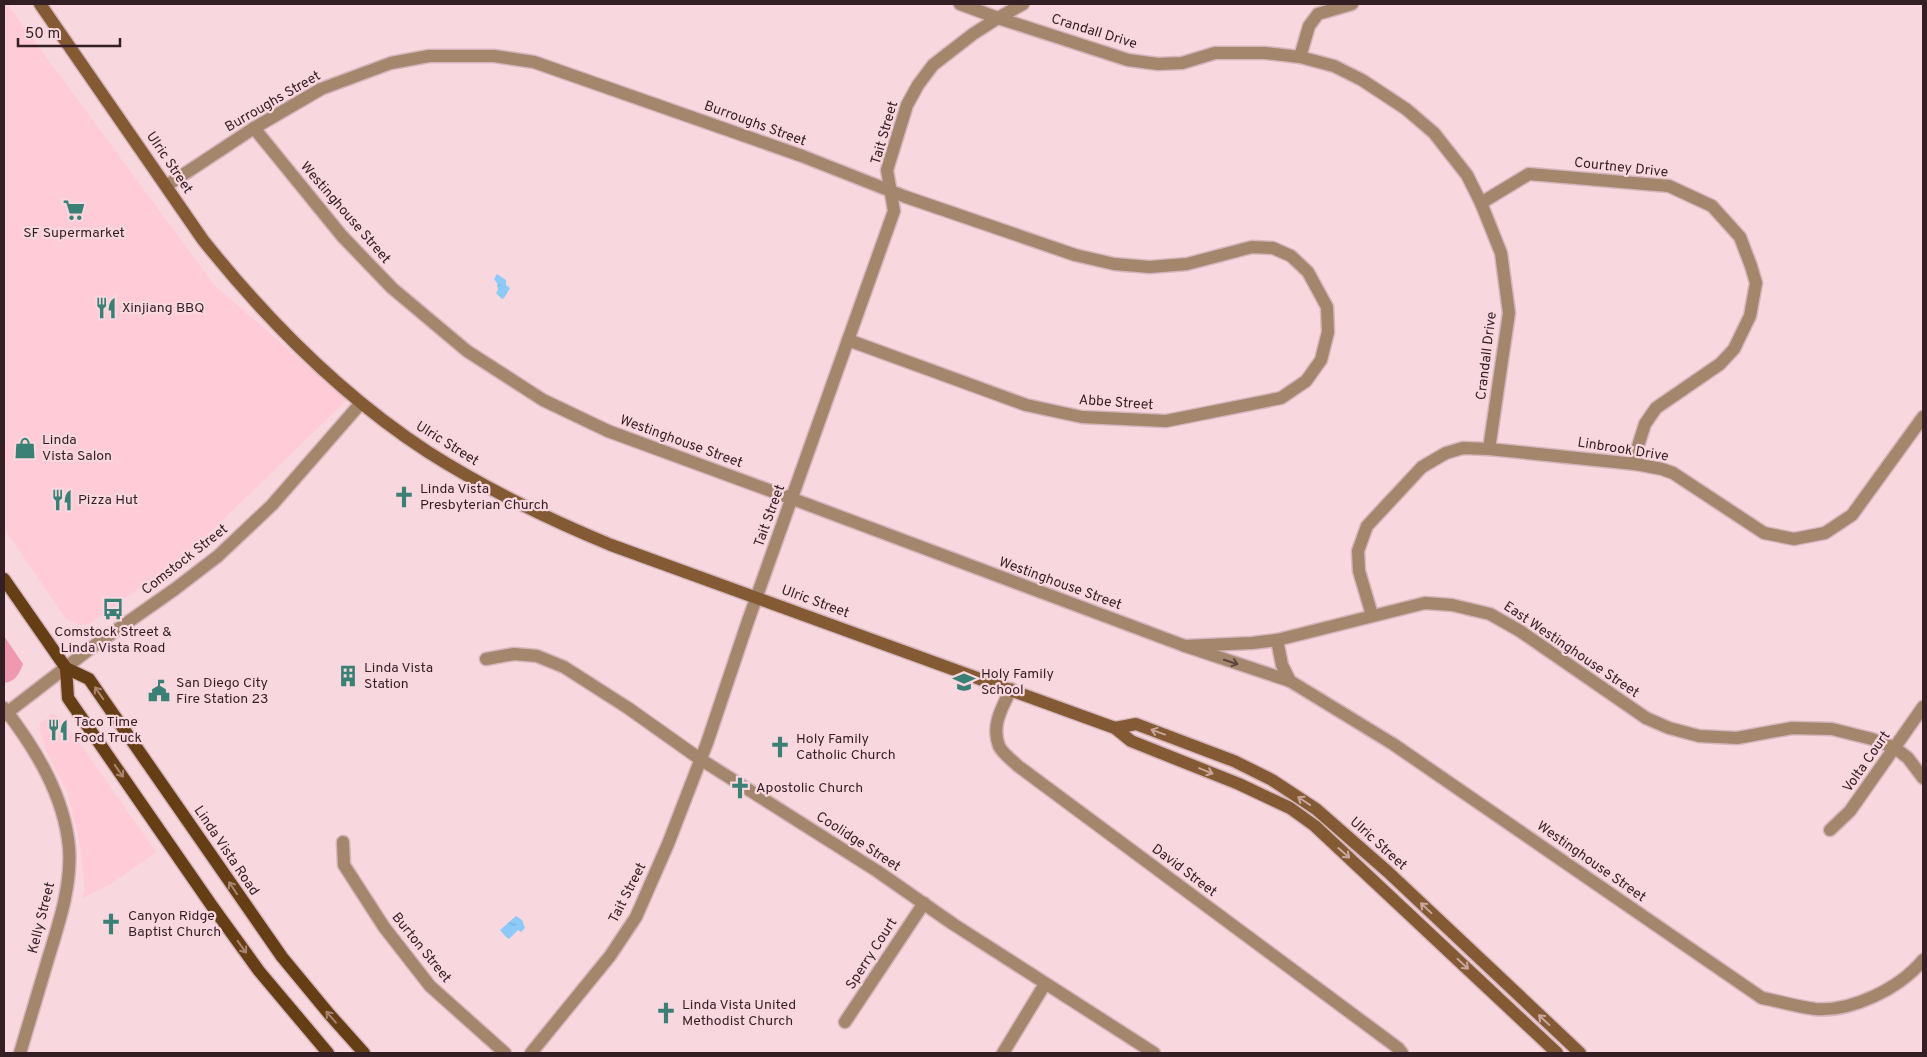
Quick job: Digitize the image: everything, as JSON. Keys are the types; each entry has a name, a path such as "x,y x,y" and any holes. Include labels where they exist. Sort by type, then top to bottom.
{"main road":[{"name":"Ulric Street","path":"40,4 203,240 237,282 289,336 361,403 430,453 525,507 610,545 1115,728 1131,741 1239,784 1290,808 1314,826 1558,1053"},
{"name":"Linda Vista Road","path":"4,579 66,668 89,679 277,950 364,1053"},
{"path":"66,668 68,698 249,956 281,998 328,1053"},
{"name":"Ulric Street","path":"1115,728 1136,724 1234,761 1272,780 1316,809 1388,872 1580,1053"}],"street":[{"name":"Crandall Drive","path":"960,4 1128,60 1158,64 1182,63 1215,53 1265,53 1300,57 1334,66 1355,76 1406,109 1434,133 1467,175 1481,203 1501,253 1508,313 1489,449"},
{"name":"Tait Street","path":"531,1053 610,956 636,917 668,844 700,759 894,211 887,170 907,105 918,85 933,65 973,34 1023,4"},
{"path":"1300,57 1309,26 1318,14 1352,4"},
{"name":"Burroughs Street","path":"166,186 254,128 320,89 391,62 428,56 494,56 534,62 802,156 892,192 1075,255 1114,264 1150,267 1187,264 1252,247 1273,248 1291,256 1308,272 1327,307"},
{"name":"Westinghouse Street","path":"254,128 342,236 392,288 467,351 543,400 608,431 1185,646 1290,681 1393,744 1762,998 1814,1009 1832,1008 1869,999 1898,982 1923,960"},
{"name":"Courtney Drive","path":"1481,203 1529,174 1668,186 1712,206 1740,237 1756,283 1750,316 1734,348 1720,364 1656,408 1645,424 1635,464"},
{"name":"Abbe Street","path":"848,340 1026,404 1082,417 1166,421 1282,398 1306,381 1321,360 1328,332 1327,307"},
{"name":"Comstock Street","path":"5,712 182,584 237,539 283,493 361,403"},
{"name":"Linbrook Drive","path":"1372,615 1359,571 1358,550 1367,526 1422,467 1446,453 1463,448 1489,449 1635,464 1662,469 1673,473 1764,533 1794,539 1824,533 1852,515 1923,417"},
{"name":"East Westinghouse Street","path":"1185,646 1252,644 1294,637 1372,615 1425,603 1452,605 1490,614 1520,631 1646,718 1669,728 1699,736 1737,738 1792,728 1832,729 1872,739 1895,748 1908,758 1923,778"},
{"path":"1277,640 1282,665 1290,681"},
{"name":"Coolidge Street","path":"486,659 514,654 537,656 564,667 628,708 700,759 1154,1053"},
{"name":"David Street","path":"1011,689 996,725 1000,747 1018,766 1398,1048 1402,1053"},
{"name":"Volta Court","path":"1830,830 1850,811 1923,707"},
{"name":"Kelly Street","path":"5,712 44,766 63,814 69,847 68,874 63,910 20,1053"},
{"name":"Burton Street","path":"343,842 344,865 390,935 430,986 505,1053"},
{"name":"Sperry Court","path":"845,1022 924,903"},
{"path":"1003,1053 1045,984"}],"shaded area":[{"path":"4,4 7,4 214,285 347,400 189,552 89,624 78,625 66,619 4,528"},
{"path":"4,636 23,664 16,677 4,683"},
{"path":"53,713 60,718 76,738 156,852 111,884 82,898 85,890 80,845 68,794 46,751 39,725"}],"water":[{"path":"497,274 506,280 506,285 510,288 502,299 496,293 498,290 497,283 494,279"},
{"path":"516,916 522,920 525,928 521,932 518,930 509,939 500,930"}],"place":[{"name":"SF Supermarket","path":"74,210"},
{"name":"Xinjiang BBQ","path":"106,308"},
{"name":"Linda Vista Salon","path":"25,448"},
{"name":"Linda Vista Presbyterian Church","path":"404,497"},
{"name":"Pizza Hut","path":"62,500"},
{"name":"Comstock Street & Linda Vista Road","path":"113,609"},
{"name":"Linda Vista Station","path":"348,676"},
{"name":"Holy Family School","path":"964,682"},
{"name":"San Diego City Fire Station 23","path":"159,691"},
{"name":"Taco Time Food Truck","path":"58,730"},
{"name":"Holy Family Catholic Church","path":"780,747"},
{"name":"Apostolic Church","path":"740,788"},
{"name":"Canyon Ridge Baptist Church","path":"111,924"},
{"name":"Linda Vista United Methodist Church","path":"666,1013"}]}
